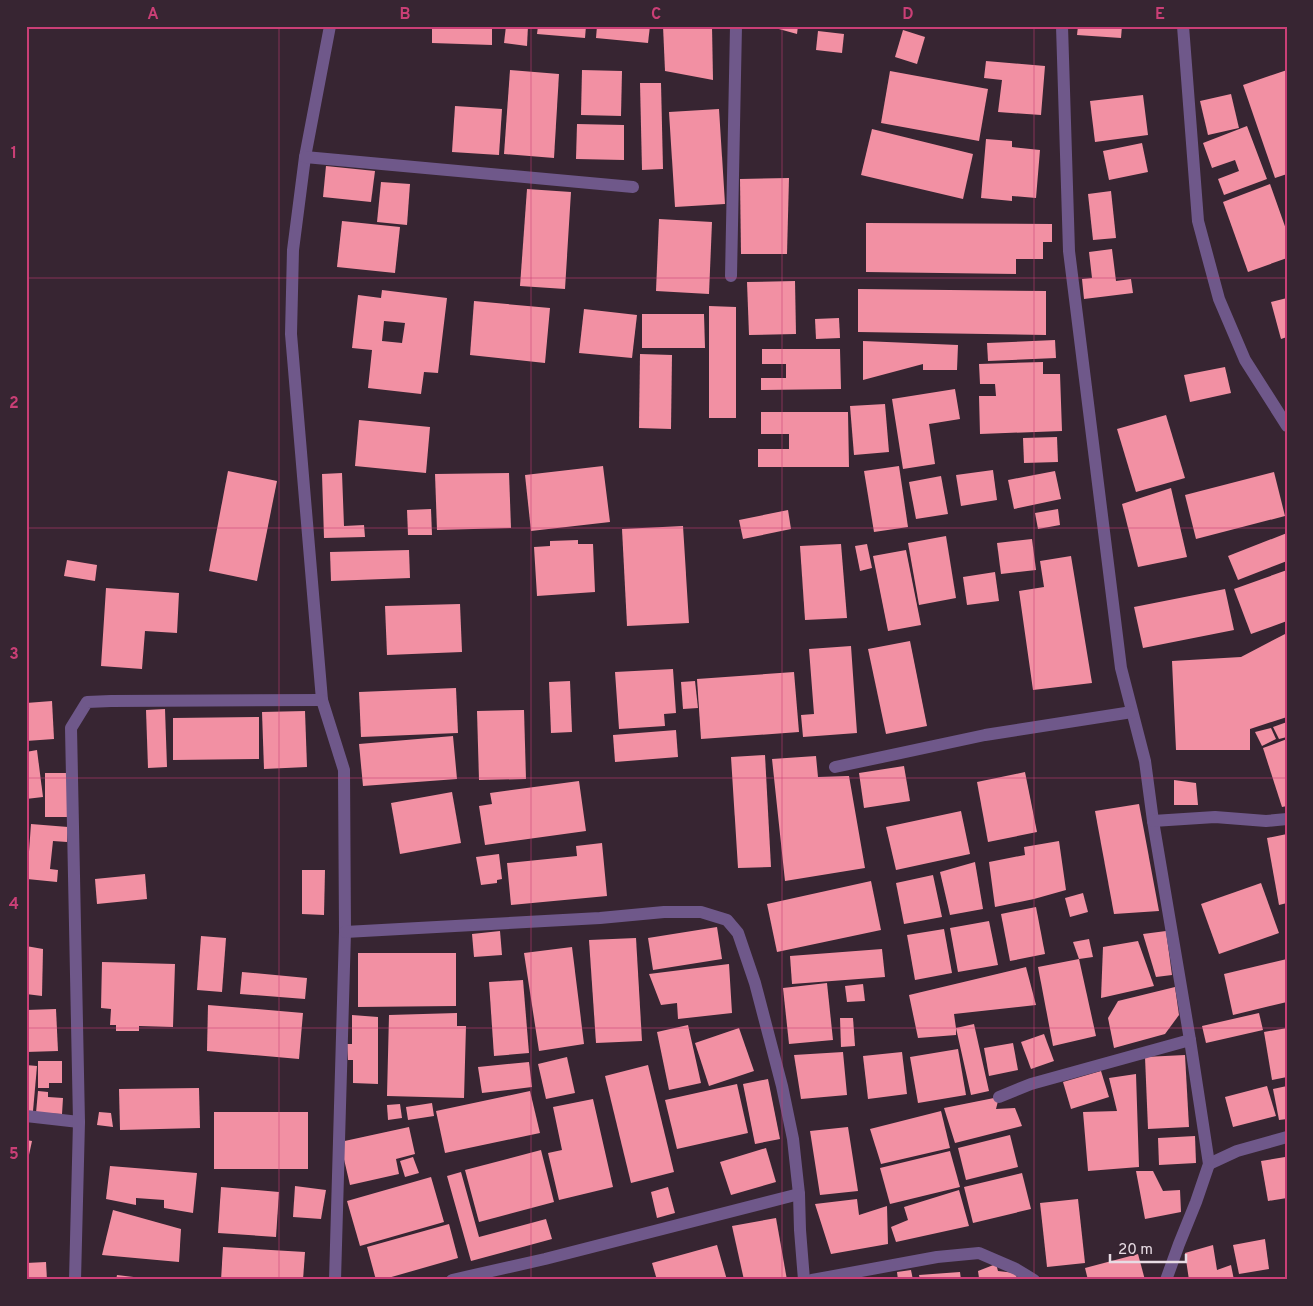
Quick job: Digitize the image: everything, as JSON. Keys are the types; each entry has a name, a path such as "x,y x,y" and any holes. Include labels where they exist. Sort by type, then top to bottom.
{"street":[{"path":"330,26 305,157 293,250 291,334 322,700 344,770 345,932 335,1280"},
{"path":"731,276 736,26"},
{"path":"1062,26 1069,251 1121,668 1145,761 1153,821 1209,1164 1166,1280"},
{"path":"1183,26 1198,221 1219,299 1245,360 1287,426"},
{"path":"305,157 633,187"},
{"path":"75,1280 79,1122 71,728 87,702 322,700"},
{"path":"835,767 985,735 1132,712"},
{"path":"1153,821 1215,817 1266,821 1287,819"},
{"path":"345,932 600,918 664,912 701,912 728,920 738,933 741,941 782,1086 793,1139 799,1194 804,1280"},
{"path":"999,1097 1031,1084 1190,1040"},
{"path":"26,1116 79,1122"},
{"path":"1209,1164 1236,1151 1287,1137"},
{"path":"452,1280 545,1259 799,1194"},
{"path":"812,1280 938,1257 979,1253 1016,1269 1034,1280"}],"building":[{"path":"432,26 492,26 492,45 432,43"},
{"path":"506,26 528,26 527,46 504,43"},
{"path":"538,26 586,26 585,38 537,34"},
{"path":"597,26 650,26 648,43 596,38"},
{"path":"663,26 712,26 713,80 665,71"},
{"path":"768,26 798,26 797,34"},
{"path":"1078,26 1122,26 1121,38 1077,35"},
{"path":"903,30 925,37 917,64 895,57"},
{"path":"818,31 844,34 842,53 816,50"},
{"path":"986,61 1045,66 1041,115 998,112 1002,80 984,78"},
{"path":"510,70 559,74 554,158 504,154"},
{"path":"582,70 622,71 621,116 581,115"},
{"path":"1287,70 1287,174 1275,178 1243,85"},
{"path":"890,71 988,89 979,141 881,123"},
{"path":"640,83 661,83 663,169 642,170"},
{"path":"1231,94 1239,128 1208,135 1200,101"},
{"path":"1143,95 1148,135 1095,142 1090,101"},
{"path":"455,106 502,109 499,155 452,152"},
{"path":"719,109 725,204 675,207 669,112"},
{"path":"577,124 624,125 624,160 576,159"},
{"path":"1247,126 1267,179 1224,195 1218,179 1239,171 1235,160 1212,168 1203,143"},
{"path":"872,129 973,154 963,199 861,175"},
{"path":"986,139 1012,141 1012,147 1040,150 1036,198 1012,196 1012,201 981,198"},
{"path":"1142,143 1148,172 1109,180 1103,151"},
{"path":"326,166 375,171 371,202 323,197"},
{"path":"789,178 787,254 741,254 740,179"},
{"path":"381,182 410,184 407,225 377,222"},
{"path":"1270,184 1287,232 1287,258 1248,272 1223,202"},
{"path":"527,189 571,192 565,289 520,286"},
{"path":"1111,191 1116,238 1093,240 1088,194"},
{"path":"659,219 712,222 709,294 656,291"},
{"path":"342,221 400,227 395,273 337,267"},
{"path":"866,223 1052,224 1052,242 1043,242 1043,259 1016,259 1016,274 866,272"},
{"path":"1112,249 1116,281 1131,279 1133,293 1084,299 1082,279 1092,278 1089,252"},
{"path":"795,281 796,334 749,335 747,282"},
{"path":"858,289 1046,291 1046,335 858,332"},
{"path":"382,290 447,298 438,373 424,372 421,394 368,388 372,350 352,348 358,295 381,298","holes":["384,321 405,323 402,343 382,341"]},
{"path":"1287,298 1287,337 1281,339 1271,302"},
{"path":"474,301 550,308 545,363 470,355"},
{"path":"709,306 736,307 736,418 709,418"},
{"path":"584,309 637,315 632,358 579,353"},
{"path":"642,314 704,314 705,348 642,348"},
{"path":"839,318 840,338 816,339 815,319"},
{"path":"1055,340 1056,358 988,361 987,343"},
{"path":"863,341 958,345 957,370 923,370 923,364 863,380"},
{"path":"762,349 840,349 841,389 761,390 761,378 786,378 786,364 762,364"},
{"path":"640,354 672,355 671,429 639,428"},
{"path":"1043,362 1043,374 1060,374 1062,431 980,434 979,396 996,396 995,384 980,384 979,364"},
{"path":"1225,367 1231,393 1190,402 1184,375"},
{"path":"955,389 960,419 929,424 935,464 903,469 892,399"},
{"path":"885,404 889,452 854,455 850,406"},
{"path":"761,412 848,412 849,467 758,467 758,449 789,449 789,434 761,434"},
{"path":"1166,415 1185,478 1136,492 1117,429"},
{"path":"359,420 430,427 426,473 355,466"},
{"path":"1057,437 1058,462 1024,463 1023,438"},
{"path":"603,466 610,522 531,531 525,475"},
{"path":"899,466 908,527 874,532 864,471"},
{"path":"993,470 997,500 961,506 956,475"},
{"path":"228,471 277,481 257,581 209,571"},
{"path":"1055,471 1061,499 1014,509 1008,480"},
{"path":"1274,472 1285,516 1196,539 1185,495"},
{"path":"342,473 344,526 364,525 365,537 324,538 322,474"},
{"path":"509,473 511,528 437,530 435,474"},
{"path":"941,476 948,514 916,519 909,482"},
{"path":"1171,488 1187,557 1138,567 1122,504"},
{"path":"431,509 432,535 408,535 407,510"},
{"path":"1058,509 1060,525 1038,529 1035,513"},
{"path":"788,510 791,529 743,539 739,520"},
{"path":"683,526 689,623 627,626 622,529"},
{"path":"1287,533 1287,561 1238,580 1228,556"},
{"path":"946,536 956,598 919,605 908,543"},
{"path":"1032,539 1036,570 1001,574 997,543"},
{"path":"578,540 578,544 593,544 595,592 537,596 534,547 550,546 550,541"},
{"path":"841,544 847,618 805,620 800,546"},
{"path":"867,544 872,568 860,571 855,546"},
{"path":"409,550 410,578 331,581 330,552"},
{"path":"906,550 921,625 888,631 873,556"},
{"path":"1071,556 1092,683 1033,690 1019,591 1044,587 1040,561"},
{"path":"67,560 97,565 95,581 64,576"},
{"path":"1287,570 1287,621 1251,634 1234,589"},
{"path":"995,572 999,601 967,605 963,577"},
{"path":"106,588 179,593 177,633 145,631 142,669 101,666"},
{"path":"1225,589 1234,630 1143,648 1134,607"},
{"path":"460,604 462,652 387,655 385,606"},
{"path":"1287,633 1287,717 1250,729 1250,750 1176,750 1172,661 1241,657"},
{"path":"910,641 927,726 886,734 868,649"},
{"path":"851,646 857,733 803,737 801,715 814,714 809,649"},
{"path":"673,669 676,713 664,714 665,726 619,729 615,672"},
{"path":"794,672 799,732 701,739 697,679"},
{"path":"570,681 572,732 551,733 549,682"},
{"path":"695,681 698,708 683,709 681,682"},
{"path":"456,688 458,733 361,737 359,692"},
{"path":"52,701 54,739 26,741 26,703"},
{"path":"165,709 167,767 148,768 146,710"},
{"path":"524,710 526,779 479,780 477,711"},
{"path":"305,711 307,767 264,769 262,712"},
{"path":"259,717 259,759 173,760 173,718"},
{"path":"1287,722 1287,737 1279,739 1273,727"},
{"path":"1271,728 1276,739 1262,746 1255,732"},
{"path":"676,730 678,757 615,762 613,735"},
{"path":"453,736 457,779 363,786 359,744"},
{"path":"1287,739 1287,806 1282,807 1263,748"},
{"path":"37,750 43,797 26,799 26,752"},
{"path":"765,755 771,867 738,868 731,757"},
{"path":"816,756 818,777 849,776 865,868 785,881 772,759"},
{"path":"904,766 910,801 864,808 859,773"},
{"path":"1025,772 1037,832 988,842 977,782"},
{"path":"45,773 67,773 68,817 45,817"},
{"path":"1174,780 1196,783 1198,805 1174,805"},
{"path":"579,781 586,831 485,845 479,806 492,804 490,793"},
{"path":"452,792 461,843 400,854 391,803"},
{"path":"1139,804 1159,911 1114,914 1095,811"},
{"path":"961,811 970,854 896,870 886,827"},
{"path":"31,824 68,827 67,842 53,841 50,869 58,870 57,882 27,879"},
{"path":"1287,834 1287,903 1279,905 1267,838"},
{"path":"1059,841 1066,890 995,907 989,862 1025,855 1024,847"},
{"path":"602,843 607,896 511,905 507,863 577,856 576,846"},
{"path":"499,854 502,879 497,880 497,883 481,885 476,857"},
{"path":"975,862 983,909 950,915 940,872"},
{"path":"302,870 325,870 324,915 302,914"},
{"path":"145,874 147,899 97,904 95,879"},
{"path":"933,875 942,917 904,924 896,883"},
{"path":"871,881 881,930 777,952 767,904"},
{"path":"1261,883 1279,933 1219,954 1201,904"},
{"path":"1083,893 1088,912 1070,917 1065,898"},
{"path":"1036,907 1045,954 1010,961 1001,914"},
{"path":"989,921 998,965 958,972 950,928"},
{"path":"717,927 722,959 653,970 648,938"},
{"path":"944,929 952,973 915,980 907,935"},
{"path":"500,931 502,955 474,957 472,934"},
{"path":"1166,931 1172,975 1156,977 1143,934"},
{"path":"201,936 226,938 222,992 197,990"},
{"path":"636,938 642,1041 596,1043 589,940"},
{"path":"1089,939 1093,957 1079,959 1073,942"},
{"path":"1138,941 1154,986 1101,998 1103,947"},
{"path":"26,946 43,949 42,996 26,994"},
{"path":"572,947 584,1044 539,1051 524,953"},
{"path":"882,949 885,977 792,984 790,956"},
{"path":"358,953 456,953 456,1006 358,1007"},
{"path":"1079,959 1096,1036 1053,1046 1038,967"},
{"path":"1287,959 1287,1002 1233,1015 1224,974"},
{"path":"102,962 175,964 173,1027 139,1026 139,1031 116,1031 116,1025 110,1025 111,1009 101,1008"},
{"path":"729,964 732,1013 678,1019 677,1003 661,1005 649,974"},
{"path":"1026,967 1036,1005 954,1014 956,1035 918,1038 909,995"},
{"path":"242,972 307,978 305,999 240,994"},
{"path":"523,980 529,1053 494,1056 489,982"},
{"path":"827,983 833,1040 789,1044 783,988"},
{"path":"863,984 865,1001 847,1002 845,986"},
{"path":"1175,987 1179,1015 1165,1034 1114,1048 1108,1018 1118,1001"},
{"path":"208,1005 303,1013 299,1059 207,1051"},
{"path":"56,1009 58,1051 26,1052 26,1010"},
{"path":"457,1013 457,1026 466,1026 464,1098 387,1096 389,1015"},
{"path":"1259,1013 1263,1030 1206,1043 1202,1026"},
{"path":"352,1015 378,1017 378,1084 353,1083 353,1060 348,1060 347,1044 352,1044"},
{"path":"840,1018 853,1018 855,1046 841,1047"},
{"path":"974,1024 989,1091 971,1095 956,1028"},
{"path":"688,1025 701,1083 669,1090 657,1032"},
{"path":"739,1028 754,1071 709,1086 695,1043"},
{"path":"1287,1028 1287,1077 1272,1080 1264,1032"},
{"path":"1044,1034 1054,1061 1031,1069 1021,1042"},
{"path":"1013,1043 1018,1070 989,1076 984,1048"},
{"path":"958,1049 966,1095 918,1103 910,1057"},
{"path":"843,1052 847,1095 801,1099 794,1055"},
{"path":"902,1052 907,1094 868,1099 863,1056"},
{"path":"1185,1055 1189,1127 1148,1129 1145,1057"},
{"path":"567,1057 575,1093 546,1099 538,1064"},
{"path":"38,1061 62,1061 62,1083 49,1083 49,1088 38,1088"},
{"path":"529,1062 532,1087 482,1093 478,1067"},
{"path":"26,1065 37,1066 33,1111 26,1111"},
{"path":"648,1065 674,1172 631,1183 605,1076"},
{"path":"1101,1071 1109,1097 1071,1109 1063,1082"},
{"path":"1136,1074 1139,1167 1088,1171 1083,1112 1117,1111 1109,1078"},
{"path":"768,1079 780,1139 755,1144 743,1084"},
{"path":"737,1084 748,1133 677,1149 665,1100"},
{"path":"1267,1086 1276,1116 1233,1127 1225,1097"},
{"path":"1287,1086 1287,1119 1279,1120 1273,1089"},
{"path":"199,1088 200,1128 120,1130 119,1089"},
{"path":"38,1091 48,1092 48,1097 63,1098 62,1114 36,1113"},
{"path":"530,1091 540,1133 445,1153 436,1111"},
{"path":"999,1097 996,1109 1015,1108 1022,1126 955,1143 944,1108"},
{"path":"593,1099 613,1187 559,1200 548,1153 562,1150 553,1107"},
{"path":"432,1103 434,1116 408,1120 406,1107"},
{"path":"400,1104 402,1118 388,1120 387,1105"},
{"path":"941,1111 950,1148 881,1164 870,1129"},
{"path":"99,1112 111,1113 113,1127 97,1125"},
{"path":"214,1112 308,1112 308,1169 214,1169"},
{"path":"409,1127 415,1154 396,1159 399,1174 350,1185 340,1142"},
{"path":"848,1127 858,1191 820,1195 810,1131"},
{"path":"1010,1135 1018,1167 966,1180 958,1148"},
{"path":"1195,1136 1196,1163 1159,1165 1158,1138"},
{"path":"26,1140 32,1141 27,1164 26,1164"},
{"path":"766,1148 776,1182 731,1195 720,1162"},
{"path":"541,1150 554,1202 479,1222 465,1170"},
{"path":"950,1151 960,1187 890,1204 880,1168"},
{"path":"413,1157 419,1173 405,1177 400,1161"},
{"path":"1285,1157 1287,1198 1268,1201 1261,1161"},
{"path":"110,1166 197,1173 193,1213 164,1208 164,1200 136,1198 136,1205 106,1199"},
{"path":"1136,1171 1153,1171 1163,1191 1180,1190 1181,1212 1145,1219"},
{"path":"461,1172 479,1237 546,1219 552,1239 471,1261 447,1176"},
{"path":"1022,1173 1031,1209 973,1223 964,1187"},
{"path":"431,1177 444,1222 360,1246 347,1201"},
{"path":"295,1186 326,1190 321,1219 293,1217"},
{"path":"221,1187 279,1192 276,1237 218,1233"},
{"path":"668,1187 675,1213 657,1218 651,1192"},
{"path":"959,1190 969,1226 896,1242 891,1227 908,1220 904,1207"},
{"path":"857,1199 859,1215 887,1206 888,1244 831,1254 815,1204"},
{"path":"1078,1199 1085,1263 1047,1267 1040,1203"},
{"path":"113,1210 181,1229 179,1262 102,1255"},
{"path":"776,1218 787,1280 744,1280 732,1226"},
{"path":"449,1224 458,1258 376,1280 367,1247"},
{"path":"1265,1239 1269,1269 1239,1274 1233,1245"},
{"path":"717,1245 727,1280 657,1280 652,1263"},
{"path":"1213,1245 1217,1270 1231,1265 1234,1280 1189,1280 1185,1253"},
{"path":"223,1247 305,1252 303,1280 221,1280"},
{"path":"1138,1254 1145,1280 1088,1280 1085,1268"},
{"path":"46,1262 47,1280 26,1280 26,1263"},
{"path":"996,1264 998,1271 1015,1273 1018,1280 975,1280 979,1278 978,1271"},
{"path":"911,1270 913,1280 898,1280 897,1272"},
{"path":"960,1272 961,1280 920,1280 919,1275"},
{"path":"117,1275 150,1279 150,1280 116,1280"}]}
